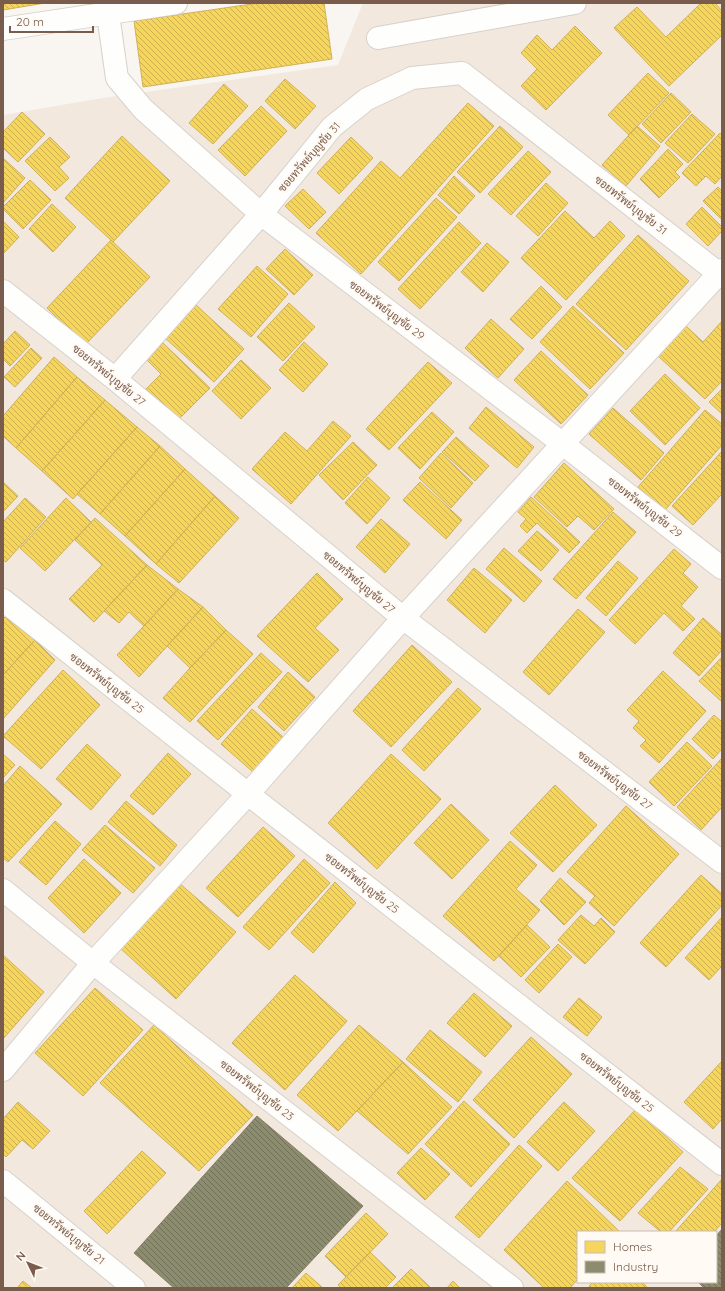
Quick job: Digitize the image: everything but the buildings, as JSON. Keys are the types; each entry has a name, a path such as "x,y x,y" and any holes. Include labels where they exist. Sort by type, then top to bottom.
{"street":[{"path":"3,29 176,3"},
{"path":"378,38 574,3"},
{"name":"ซอยทรัพย์บุญชัย 29","path":"108,14 117,78 143,109 261,214 563,444 722,568"},
{"name":"ซอยทรัพย์บุญชัย 31","path":"115,379 261,214 332,127 367,99 412,78 462,73 721,273"},
{"path":"3,1070 93,963 248,794 403,618 721,273"},
{"name":"ซอยทรัพย์บุญชัย 27","path":"3,291 115,379 403,618 722,862"},
{"name":"ซอยทรัพย์บุญชัย 25","path":"3,600 248,794 722,1164"},
{"name":"ซอยทรัพย์บุญชัย 23","path":"3,890 93,963 512,1288"},
{"name":"ซอยทรัพย์บุญชัย 21","path":"3,1181 134,1288"}],"shaded area":[{"path":"363,3 722,3 722,1288 3,1288 3,115 103,98 338,65"}]}
